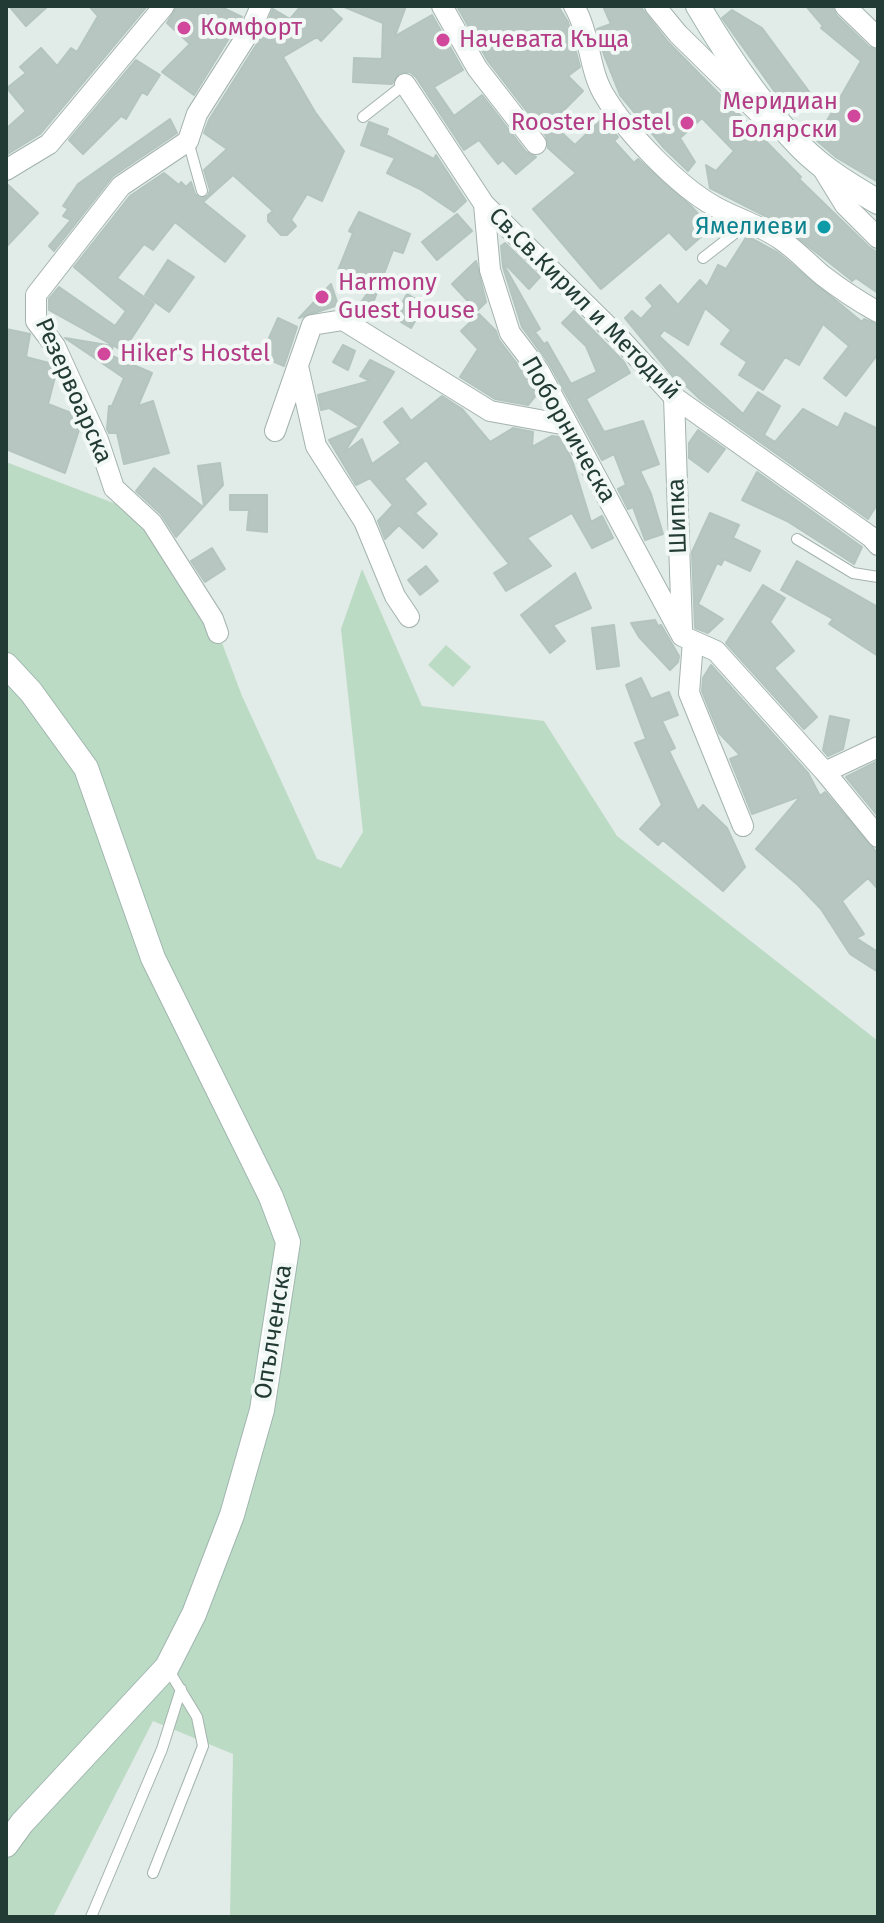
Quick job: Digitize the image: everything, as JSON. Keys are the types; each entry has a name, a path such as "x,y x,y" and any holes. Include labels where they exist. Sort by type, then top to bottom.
{"street":[{"path":"6,170 49,144 164,6"},
{"path":"188,141 197,114 251,29 261,6"},
{"path":"442,6 477,68 536,144"},
{"path":"574,6 585,29 598,85 623,122 684,185 713,206 782,240 824,276 878,312"},
{"path":"655,6 678,34 760,115 810,155 878,202"},
{"path":"698,6 740,71 810,155 845,205 878,238"},
{"path":"845,6 878,38"},
{"name":"Св.Св.Кирил и Методий","path":"405,84 484,204 617,335 674,397 878,545"},
{"name":"Резервоарска","path":"188,141 121,186 36,295 36,321 55,346 98,440 114,488 152,523 213,619 218,633"},
{"name":"Поборническа","path":"484,204 490,270 510,333 539,371 687,638 716,651 825,772 878,837"},
{"path":"275,431 312,325 343,320 490,411 567,425"},
{"path":"298,366 316,446 364,521 395,596 409,617"},
{"name":"Шипка","path":"674,397 687,638"},
{"path":"687,638 689,693 743,826"},
{"name":"Опълченска","path":"6,665 31,692 86,768 153,958 271,1197 288,1242 262,1410 232,1515 194,1614 167,1667 22,1823 6,1845"},
{"path":"825,772 878,747"}],"lane":[{"path":"363,117 405,84"},
{"path":"188,141 202,191"},
{"path":"703,258 748,223"},
{"path":"797,539 853,573 878,577"},
{"path":"153,1873 203,1746 197,1717 167,1667"},
{"path":"91,1917 162,1749 181,1689"}],"green space":[{"path":"6,462 124,507 152,523 213,619 242,696 317,859 341,868 363,832 341,629 362,569 422,706 544,721 617,836 878,1041 878,1917 230,1917 233,1754 153,1721 53,1917 6,1917"},
{"path":"446,645 471,667 453,687 428,665"}],"building":[{"path":"9,6 48,6 26,26"},
{"path":"89,6 147,6 40,134 6,155 6,129 26,111 7,88 26,73 20,67 41,48 57,66 71,48 77,52 98,16"},
{"path":"177,6 219,6 242,17 194,95 162,72 190,44 167,23"},
{"path":"301,6 328,6 342,19 321,41 317,37 283,57 315,112 344,151 322,201 307,194 291,220 296,226 287,235 281,235 268,221 268,215 273,211 233,175 203,202 245,236 225,262 175,222 153,250 144,244 117,278 154,304 123,351 49,310 49,299 59,287 115,326 126,311 74,267 130,196 164,173 179,185 181,182 186,187 191,182 199,198 208,196 210,190 204,170 227,149 204,133 209,120 262,36 273,9 290,19"},
{"path":"342,6 406,6 395,36 432,15 463,70 434,87 454,116 482,95 526,152 536,157 516,174 503,160 498,164 479,140 464,150 410,72 399,73 392,84 353,82 354,58 382,59 383,23"},
{"path":"457,6 558,6 568,22 580,67 568,76 583,91 551,123 575,145 603,118 618,137 614,141 634,163 638,159 711,228 686,250 669,232 601,289 533,209 576,173 548,148 546,136 488,61"},
{"path":"603,6 640,6 668,42 801,177 799,179 878,253 878,293 856,278 852,281 779,223 710,188 706,165 716,171 734,151 702,118 680,138 695,162 688,171 664,148 620,95 597,29 611,24"},
{"name":"Меридиан Болярски","path":"806,6 832,6 836,15 869,47 878,51 878,182 837,158 816,140 861,61 821,28 823,26"},
{"path":"732,10 762,28 813,97 790,113 722,18"},
{"path":"136,60 160,75 147,95 142,92 126,119 121,116 83,154 69,140"},
{"path":"170,119 177,133 113,176 54,251 49,246 71,220 63,216 68,209 63,206 78,184"},
{"path":"369,122 388,129 386,135 434,159 436,155 466,201 454,212 420,189 387,173 395,158 361,145"},
{"path":"6,183 38,213 6,247"},
{"path":"359,212 410,234 403,253 393,250 367,319 354,312 372,287 337,273 353,233 349,231"},
{"path":"457,214 472,231 437,260 422,242"},
{"path":"747,236 778,253 862,322 864,319 878,325 878,354 846,396 824,378 849,346 823,324 799,365 785,357 763,390 739,375 747,362 721,344 731,330 705,308 688,345 664,330 659,336 743,414 758,392 780,406 764,435 775,442 803,409 838,428 845,413 878,429 878,503 868,519 701,400 683,383 679,384 625,318 632,311 641,319 653,306 646,298 660,285 678,305 700,280 707,287 718,265 726,269"},
{"path":"505,243 540,277 529,289 505,267 540,329 535,332 544,344 547,342 571,384 597,372 586,346 562,323 574,311 624,362 630,373 586,399 604,432 643,421 659,464 640,471 651,494 663,534 645,540 633,507 628,509 618,489 626,485 614,454 602,460 550,365 522,327 503,267 501,246"},
{"path":"168,260 194,277 169,312 145,295"},
{"path":"476,261 486,302 477,311 452,284"},
{"name":"Harmony Guest House","path":"331,284 338,305 299,318"},
{"path":"407,294 425,304 411,328 394,318"},
{"path":"479,314 496,331 537,394 528,405 495,399 460,377 478,349 461,331"},
{"path":"278,318 297,327 284,366 261,356"},
{"path":"6,329 30,334 26,357 49,363 55,377 48,404 71,413 79,430 65,473 6,449"},
{"path":"65,338 113,346 110,355 152,373 138,406 153,401 169,453 124,464 117,433 109,433 107,429 109,406 112,406 124,378"},
{"path":"343,345 355,351 348,370 333,362"},
{"path":"370,360 394,372 360,427 329,408 321,410 318,395 370,381 360,376"},
{"path":"442,396 462,409 490,442 513,428 533,432 532,447 552,436 560,437 572,460 591,522 602,516 613,538 592,548 572,513 527,538 551,566 506,591 494,573 509,564 426,460 404,479 426,504 415,513 437,534 423,548 399,525 385,539 378,521 393,505 370,478 356,485 329,440 360,427 344,453 362,439 372,464 401,443 384,422 402,408 411,421"},
{"path":"698,430 725,449 708,472 689,458 689,443"},
{"path":"220,463 223,485 204,506 198,466"},
{"path":"154,468 203,507 176,537 161,514 136,491"},
{"path":"757,472 862,547 854,564 787,521 742,500"},
{"path":"230,495 267,495 267,532 247,530 249,510 230,510"},
{"path":"710,513 739,525 733,538 760,551 750,571 724,559 721,565 717,563 698,604 723,619 708,633 695,628 692,552"},
{"path":"212,548 225,569 205,582 191,561"},
{"path":"797,561 878,607 878,656 829,624 833,619 781,590"},
{"path":"426,566 438,581 420,595 408,580"},
{"path":"575,573 591,608 553,625 565,641 550,653 521,615"},
{"path":"763,585 785,598 770,622 794,651 774,668 817,717 804,729 726,643"},
{"path":"655,620 679,656 678,662 670,670 639,637 631,623"},
{"path":"614,625 619,666 597,669 592,628"},
{"path":"711,665 808,773 820,796 825,792 878,854 878,889 868,878 842,901 864,934 856,938 878,952 878,972 850,954 821,909 756,849 801,796 752,814 730,759 740,755 719,733 702,691 703,678"},
{"path":"641,678 651,699 669,692 678,715 662,721 675,748 669,751 698,811 703,805 727,828 745,867 723,891 663,840 658,845 640,829 662,805 635,743 646,739 626,685"},
{"path":"830,716 849,720 843,749 828,756 823,750"},
{"path":"878,761 878,816 846,777"}],"place":[{"name":"Комфорт","path":"184,28"},
{"name":"Начевата Къща","path":"443,40"},
{"name":"Меридиан Болярски","path":"854,116"},
{"name":"Rooster Hostel","path":"687,123"},
{"name":"Ямелиеви","path":"824,227"},
{"name":"Harmony Guest House","path":"322,297"},
{"name":"Hiker's Hostel","path":"104,354"}]}
